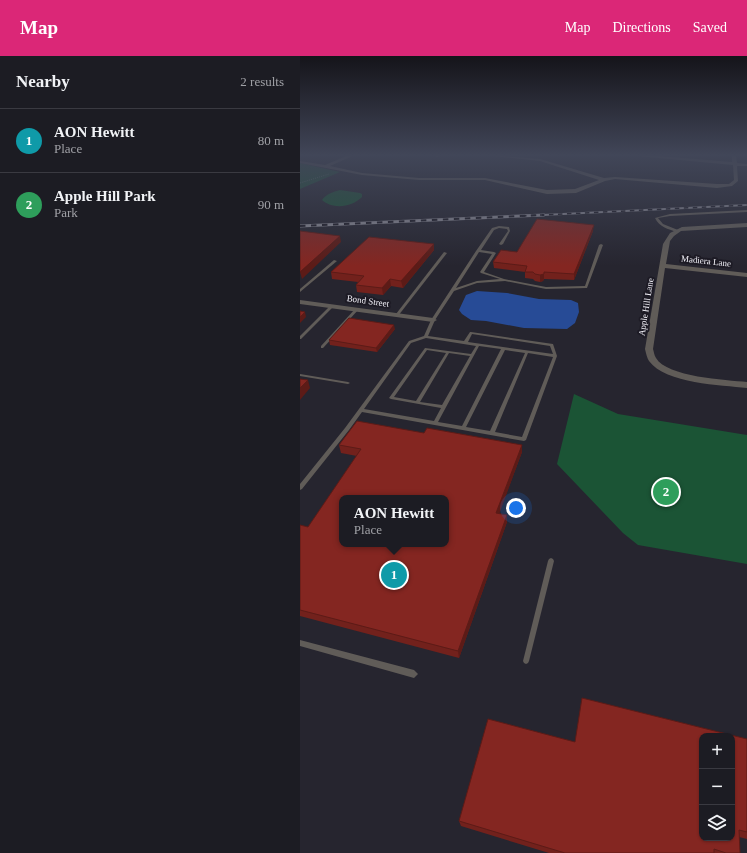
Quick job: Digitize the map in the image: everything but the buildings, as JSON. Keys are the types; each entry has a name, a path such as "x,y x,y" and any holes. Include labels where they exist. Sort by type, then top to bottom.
{"street":[{"path":"542,191 564,191"},
{"path":"677,231 696,228 747,225"},
{"name":"Apple Hill Lane","path":"677,231 668,238 662,266 649,354 660,368 674,374 747,385"},
{"name":"Madiera Lane","path":"662,266 747,275"},
{"name":"Bond Street","path":"300,302 433,320"}],"lane":[{"path":"677,231 656,221 656,218 670,215 747,211"},
{"path":"426,337 433,320 493,229 504,227 508,228 509,231 500,244"},
{"path":"482,272 505,280 546,288 586,287 601,245"},
{"path":"477,282 494,253 478,251"},
{"path":"397,315 445,254"},
{"path":"300,291 335,261"},
{"path":"453,290 477,282 505,280"},
{"path":"300,338 332,306"},
{"path":"322,346 357,309"},
{"path":"360,410 524,439 555,356 552,345 471,333 464,343"},
{"path":"300,488 410,342 426,337 555,356"},
{"path":"435,423 478,345"},
{"path":"463,428 504,348"},
{"path":"444,407 391,398 426,349 472,355"},
{"path":"418,402 448,352"},
{"path":"492,433 527,352"},
{"path":"300,375 348,383"},
{"path":"526,661 551,561"},
{"path":"300,643 414,674"}],"green space":[{"path":"348,191 360,193 362,194 362,197 348,205 331,205 322,200 332,192"},
{"path":"574,394 618,414 747,435 747,564 638,545 623,533 557,464"}],"water":[{"path":"477,291 507,293 539,299 571,300 578,303 579,312 575,323 567,329 524,328 486,321 471,320 459,310 466,295"}],"railway":[{"path":"524,216 747,205"},
{"path":"524,216 544,215"},
{"path":"300,226 524,216"}],"place":[{"name":"Apple Hill Park","path":"666,492"},
{"name":"AON Hewitt","path":"394,575"}]}
